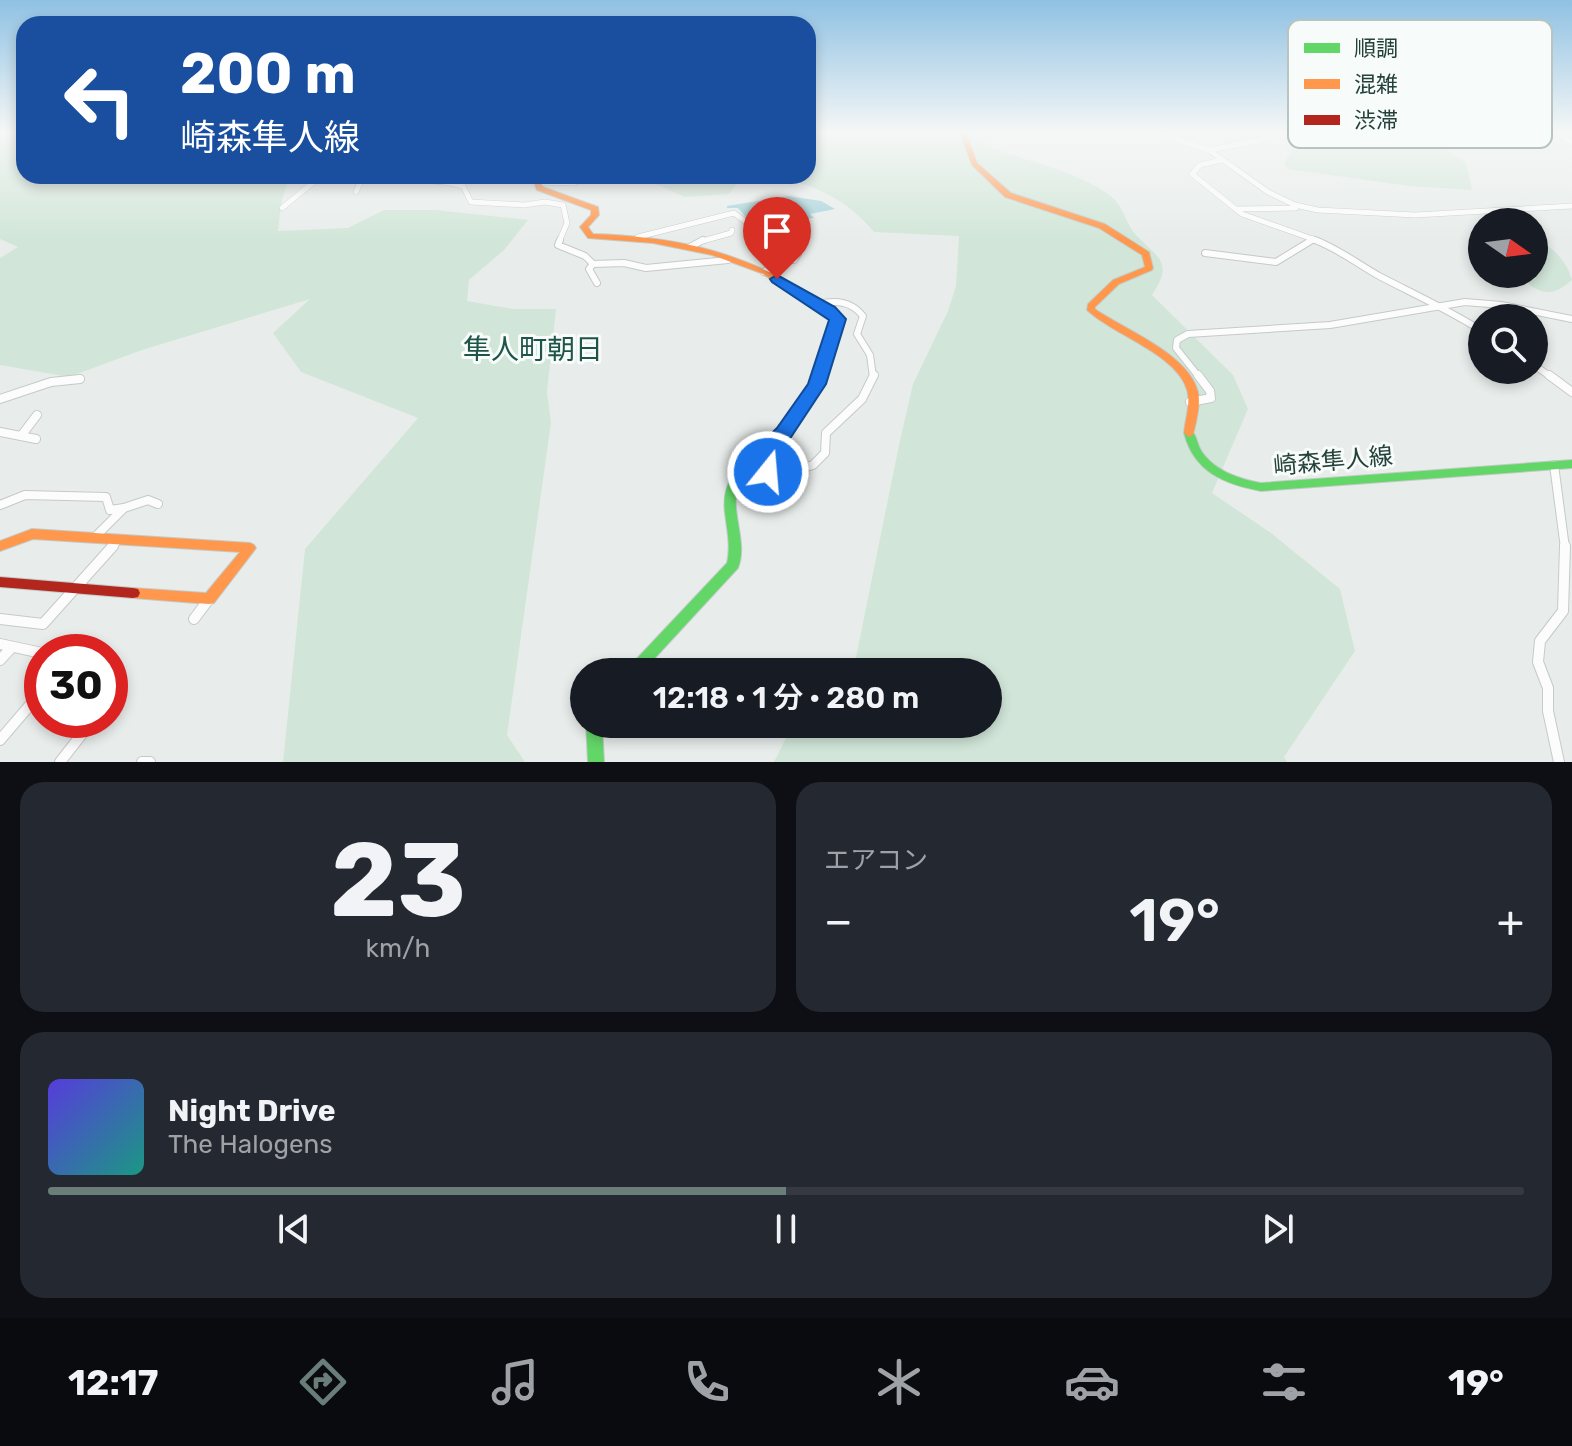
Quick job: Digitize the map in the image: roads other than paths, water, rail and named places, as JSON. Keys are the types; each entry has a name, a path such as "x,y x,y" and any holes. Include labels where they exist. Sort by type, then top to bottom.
{"main road":[{"name":"崎森隼人線","path":"979,169 1008,195 1102,226 1146,254 1149,268 1116,282 1091,306 1091,310 1114,329 1167,357 1191,384 1188,437 1195,456 1220,474 1254,486 1572,464"},
{"path":"539,184 547,192 595,209 595,215 584,227 588,235 638,237 690,247 730,260 764,272 829,310 837,319 821,373 798,414 767,448 749,462 732,484 729,499 739,545 733,565 646,658"},
{"path":"0,546 32,534 250,548 209,599 0,582"},
{"path":"595,738 596,762"}],"street":[{"path":"1197,169 1192,174 1235,209 1270,225 1332,246 1380,276 1443,306 1468,322"},
{"path":"1234,169 1268,192 1307,208"},
{"path":"282,208 311,184"},
{"path":"356,192 360,184"},
{"path":"461,184 471,202 524,205 545,202 563,205 567,223 558,245 585,256 593,264 624,263 646,268 730,260"},
{"path":"1235,209 1307,208 1415,215 1572,206"},
{"path":"638,237 673,224 699,223 734,213 754,228 776,230 798,254 794,260 784,259 764,272"},
{"path":"690,247 732,230"},
{"path":"1205,253 1276,262 1313,239"},
{"path":"593,264 589,269 597,283"},
{"path":"1190,402 1211,398 1210,391 1176,348 1177,340 1188,334 1330,325 1483,302 1572,319"},
{"path":"767,448 765,463 768,472 775,476 813,466 827,455 829,446 826,433 838,417 870,392 873,382 871,359 857,334 863,316 851,304 818,304"},
{"path":"1548,375 1572,392"},
{"path":"0,399 51,382 80,379"},
{"path":"21,436 37,415"},
{"path":"0,432 36,439"},
{"path":"1554,465 1569,559 1563,611 1540,641 1538,662 1548,688 1548,711 1559,762"},
{"path":"0,505 34,495 85,499 106,497 110,510 148,500 158,504"},
{"path":"94,538 124,508"},
{"path":"0,619 43,624 118,540"},
{"path":"194,619 209,599"},
{"path":"0,644 24,649"},
{"path":"0,660 12,647"},
{"path":"0,740 24,712"},
{"path":"60,762 79,738"},
{"path":"142,762 150,762"}],"water":[{"path":"788,196 821,201 835,209 810,214 814,218 751,223 738,208 727,208 727,206"}],"district":[{"name":"隼人町朝日","path":"533,349"}]}
